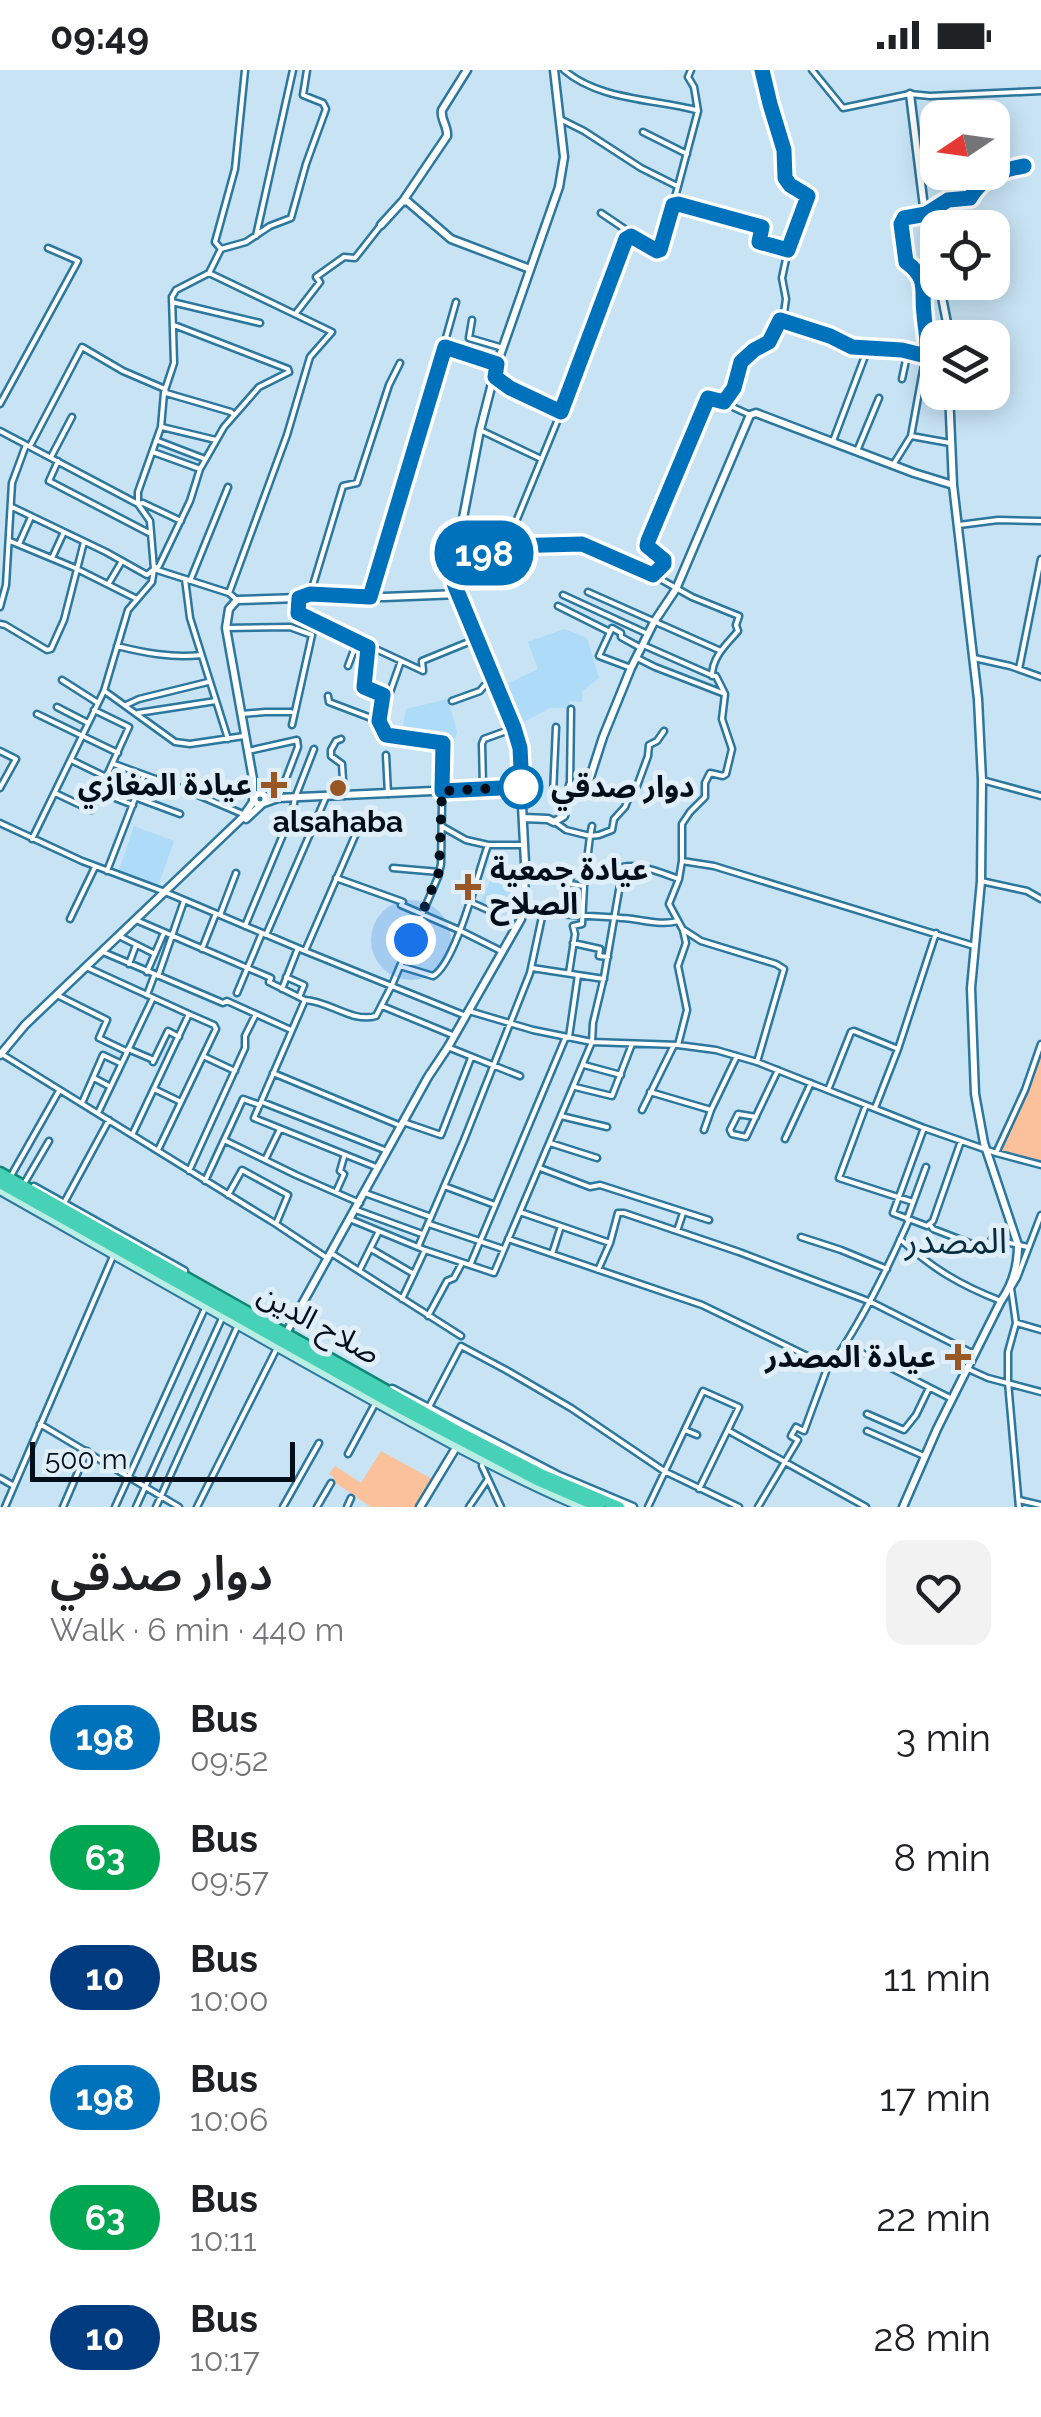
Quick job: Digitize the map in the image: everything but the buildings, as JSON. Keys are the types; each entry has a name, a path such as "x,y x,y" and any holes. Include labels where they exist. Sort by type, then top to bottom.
{"highway":[{"name":"صلاح الدين","path":"4,1172 72,1228 182,1289 369,1379 462,1441 556,1477 620,1507"},
{"name":"صلاح الدين","path":"0,1187 24,1188 462,1441 538,1482 600,1507"}],"main road":[{"path":"0,1187 182,1289 238,1325 286,1336 376,1402 462,1441 482,1460 582,1507"}],"street":[{"path":"220,249 215,242 234,170 245,70"},
{"path":"256,237 292,70"},
{"path":"138,504 138,492 162,427 164,389 174,363 172,297 176,290 209,273 220,249 256,237 291,218 324,113 323,103 303,96 307,70"},
{"path":"296,314 320,282 316,277 344,256 355,258 402,202 447,136 440,116 468,70"},
{"path":"197,1507 387,1151 521,919 524,845 520,748 452,575 497,364 560,188 564,157 554,70"},
{"path":"564,70 600,90 698,111"},
{"path":"601,212 631,236 660,250 698,111 688,78 690,70"},
{"path":"724,402 734,388 741,362 769,342 786,308 782,278 808,196 785,178 784,150 762,70"},
{"path":"812,70 843,108 910,94 1041,91"},
{"path":"910,94 920,174"},
{"path":"560,119 677,186"},
{"path":"643,132 687,154"},
{"path":"932,210 948,200 970,198 991,175 1024,166"},
{"path":"402,202 407,201 451,238 530,269"},
{"path":"673,205 762,227 759,242 788,250"},
{"path":"920,215 904,218 901,224 906,262 920,275"},
{"path":"506,546 620,253 631,236"},
{"path":"0,404 78,261 48,248"},
{"path":"209,273 332,332 310,357 287,435 229,592"},
{"path":"172,302 260,323"},
{"path":"370,597 456,302"},
{"path":"472,320 468,338 504,348"},
{"path":"780,320 841,343 920,354"},
{"path":"11,506 147,575 159,566 216,440 259,387 285,376 288,369 174,325"},
{"path":"445,347 497,364"},
{"path":"0,607 6,585 12,484 28,446 82,348 170,395 235,416"},
{"path":"833,440 868,348"},
{"path":"902,379 908,351"},
{"path":"310,594 343,486 357,483 400,363"},
{"path":"495,377 561,412"},
{"path":"893,465 911,436 920,388"},
{"path":"653,575 664,560 647,546 708,398 954,485"},
{"path":"857,451 879,398"},
{"path":"950,410 982,780 980,880 971,988 975,1094 980,1130 992,1151 1018,1246 1011,1288 1016,1323 1008,1352 1008,1382 1019,1507"},
{"path":"570,785 587,787 602,737 631,668 676,588 750,414"},
{"path":"51,457 72,417"},
{"path":"162,427 216,440"},
{"path":"480,430 541,459"},
{"path":"0,432 138,504 150,521 152,534 152,582 128,610 104,691 32,839"},
{"path":"911,436 950,443"},
{"path":"157,441 206,458"},
{"path":"153,452 200,469"},
{"path":"58,461 48,481 152,534"},
{"path":"228,487 188,580 190,618 228,740"},
{"path":"138,504 181,521"},
{"path":"19,544 31,517"},
{"path":"959,525 998,520 1041,521"},
{"path":"52,558 64,532"},
{"path":"8,541 138,598"},
{"path":"0,624 50,649 64,620 84,542"},
{"path":"454,564 506,546 582,544 740,616 738,632 720,651 712,666 712,676"},
{"path":"1019,668 1041,558"},
{"path":"108,584 122,561"},
{"path":"154,570 229,592 237,600 299,598 310,594 458,594"},
{"path":"588,592 720,651"},
{"path":"563,594 648,634"},
{"path":"299,598 298,613 423,670 422,661 476,639"},
{"path":"237,600 230,609 226,628 244,736 261,799"},
{"path":"558,606 610,632"},
{"path":"226,628 290,627 312,634 292,725"},
{"path":"631,668 599,656 612,628 622,633 621,637 716,676 725,694 722,719 732,748 726,774 710,773 705,782 705,797 682,824 682,861 669,904 684,930 686,943 678,966 687,1010 676,1045 642,1110"},
{"path":"348,666 357,642"},
{"path":"117,646 183,657 202,654"},
{"path":"368,647 364,687 389,695 401,661"},
{"path":"636,657 725,694"},
{"path":"974,658 1041,677"},
{"path":"62,680 98,703"},
{"path":"126,704 209,682"},
{"path":"452,701 480,692 495,682"},
{"path":"104,691 175,742 190,744 244,736"},
{"path":"137,921 270,978 270,982 302,998 366,1018 376,1016 439,872 442,826 443,743 386,735 379,721 383,695"},
{"path":"328,696 329,702 379,721"},
{"path":"138,713 216,701"},
{"path":"58,707 88,723"},
{"path":"554,822 564,816 570,785 571,708"},
{"path":"55,793 91,810 118,754 128,727 94,710"},
{"path":"241,714 293,712"},
{"path":"37,714 118,754"},
{"path":"556,727 553,794 566,796"},
{"path":"483,789 484,739 514,728"},
{"path":"523,818 548,819 566,830 590,836 612,830 614,819 637,786 649,745 664,731"},
{"path":"341,739 331,750 342,764 344,796"},
{"path":"248,751 297,740 298,748 276,798"},
{"path":"245,926 314,749"},
{"path":"0,751 16,760 0,788"},
{"path":"386,754 388,794"},
{"path":"71,760 106,777"},
{"path":"113,763 244,818"},
{"path":"107,872 144,775"},
{"path":"982,780 1041,796"},
{"path":"461,1336 360,1269 276,1224 1,1056 25,1025 261,799 522,787"},
{"path":"100,792 132,805"},
{"path":"237,992 326,797"},
{"path":"137,798 180,814"},
{"path":"306,950 361,822"},
{"path":"0,824 107,872 467,1014 592,1042 676,1045 737,1056 924,1128 1041,1165"},
{"path":"442,826 466,840 488,845 524,845"},
{"path":"573,926 582,924 592,826"},
{"path":"400,966 433,976 440,973 470,902 488,845"},
{"path":"682,861 714,866 974,946"},
{"path":"350,1220 494,1273 592,1042 624,865 678,879"},
{"path":"70,919 95,866"},
{"path":"393,868 439,872"},
{"path":"202,948 236,873"},
{"path":"572,876 570,884 584,886"},
{"path":"336,878 403,902 402,905 502,952"},
{"path":"980,880 1041,899"},
{"path":"146,995 184,901"},
{"path":"470,902 488,910"},
{"path":"524,906 569,916 653,923 678,920"},
{"path":"418,1248 532,968 543,912"},
{"path":"569,916 573,926 569,973"},
{"path":"684,930 702,941 784,968 757,1062"},
{"path":"147,972 163,933"},
{"path":"875,1108 936,933"},
{"path":"120,937 154,954"},
{"path":"573,943 600,949 599,956 608,957"},
{"path":"129,964 136,946"},
{"path":"282,988 298,948"},
{"path":"104,952 290,1030"},
{"path":"88,968 214,1024 216,1029 157,1152"},
{"path":"532,968 604,979"},
{"path":"470,1265 569,1037 578,975"},
{"path":"286,977 304,985 302,998 254,1118 378,1168"},
{"path":"59,996 107,1020 99,1038 153,1061 168,1031 179,1037"},
{"path":"98,1113 153,998"},
{"path":"382,1006 455,1036"},
{"path":"132,1135 190,1014"},
{"path":"189,1172 235,1072 256,1014"},
{"path":"828,1090 854,1030 898,1048"},
{"path":"573,1086 612,1096 632,1044"},
{"path":"992,1151 1025,1090 1041,1044"},
{"path":"448,1047 520,1076"},
{"path":"82,1102 103,1055 120,1063"},
{"path":"203,1056 235,1072"},
{"path":"704,1130 737,1056"},
{"path":"273,1073 402,1124 442,1135 471,1058"},
{"path":"584,1065 621,1075"},
{"path":"756,1117 738,1114 730,1130 732,1134 746,1137 756,1117 778,1070"},
{"path":"94,1078 110,1086"},
{"path":"785,1138 811,1083"},
{"path":"4,1172 60,1089"},
{"path":"154,1089 181,1102"},
{"path":"650,1092 711,1110"},
{"path":"205,1181 243,1099 387,1151"},
{"path":"866,1105 840,1178 913,1202"},
{"path":"561,1116 607,1127"},
{"path":"64,1203 109,1120"},
{"path":"265,1160 280,1128"},
{"path":"924,1128 893,1212 908,1220 927,1226 933,1222 961,1141"},
{"path":"224,1140 424,1234"},
{"path":"49,1141 24,1188 64,1203 286,1327 286,1336"},
{"path":"550,1143 597,1158"},
{"path":"336,1192 344,1174 340,1171 345,1155"},
{"path":"508,1239 702,1306 830,1368 887,1270 926,1167"},
{"path":"540,1168 590,1187 600,1185 710,1220"},
{"path":"228,1195 242,1170 288,1196 276,1224"},
{"path":"444,1186 495,1205"},
{"path":"365,1193 432,1217"},
{"path":"520,1212 610,1243"},
{"path":"598,1270 618,1213 637,1217 871,1302 975,1354"},
{"path":"677,1231 683,1213"},
{"path":"903,1507 1000,1301 1017,1278 1041,1215"},
{"path":"429,1224 503,1249"},
{"path":"929,1224 985,1250 992,1239 1028,1248"},
{"path":"552,1254 561,1226"},
{"path":"360,1269 379,1232"},
{"path":"801,1237 887,1270"},
{"path":"900,1240 966,1288 1000,1301"},
{"path":"370,1248 415,1275"},
{"path":"402,1298 425,1250"},
{"path":"5,1507 114,1254"},
{"path":"428,1316 462,1262"},
{"path":"115,1507 206,1306"},
{"path":"136,1507 223,1316"},
{"path":"1016,1323 1041,1330"},
{"path":"156,1507 238,1325"},
{"path":"846,1345 952,1399"},
{"path":"429,1408 461,1346 570,1408 664,1471 738,1507"},
{"path":"758,1507 798,1440 791,1436 796,1427 804,1431 828,1366"},
{"path":"968,1369 1041,1392"},
{"path":"369,1379 556,1477 633,1507"},
{"path":"867,1414 904,1430 929,1388"},
{"path":"648,1507 703,1391 739,1407 698,1489"},
{"path":"348,1454 376,1402"},
{"path":"40,1424 179,1507"},
{"path":"685,1430 697,1434"},
{"path":"728,1431 866,1507"},
{"path":"867,1432 924,1456"},
{"path":"420,1507 462,1441"},
{"path":"283,1507 319,1443"},
{"path":"63,1507 88,1451"},
{"path":"482,1460 501,1507"},
{"path":"0,1478 14,1486"},
{"path":"470,1507 488,1479"},
{"path":"317,1507 331,1483"},
{"path":"346,1507 351,1498"},
{"path":"1018,1500 1041,1505"}],"shaded area":[{"path":"564,629 587,638 599,678 582,691 582,702 570,701 569,708 550,708 516,726 500,687 538,669 528,642"},
{"path":"448,699 457,732 453,742 401,737 406,709"},
{"path":"134,826 174,841 158,886 119,870"},
{"path":"494,872 517,878 512,910 503,915 479,905"},
{"path":"1041,1051 1041,1164 997,1151"},
{"path":"381,1451 432,1479 415,1507 371,1507 333,1481 329,1474 335,1466 361,1483"}],"bus line":[{"name":"198","path":"762,70 784,150 785,178 808,196 788,250 759,242 762,227 673,205 660,250 631,236 626,239 561,412 495,377 497,364 445,347 370,597 310,594 299,598 298,613 368,647 364,687 383,695 379,721 386,735 443,743 442,791 522,787 520,748 514,728 455,586 454,564 506,546 582,544 653,575 664,560 647,546 648,541 708,398 724,402 734,388 741,362 769,342 780,320 852,347 902,350 926,356 929,337 924,284 918,271 906,262 901,224 904,218 926,214 948,200 970,198 991,175 1024,166"}],"place":[{"name":"عيادة المغازي","path":"274,785"},
{"name":"دوار صدقي","path":"521,787"},
{"name":"alsahaba","path":"338,788"},
{"name":"عيادة جمعية الصلاح","path":"468,887"},
{"name":"عيادة المصدر","path":"958,1357"}],"district":[{"name":"المصدر","path":"956,1241"}],"route":[{"path":"411,940 441,864 442,791 521,787"}]}
